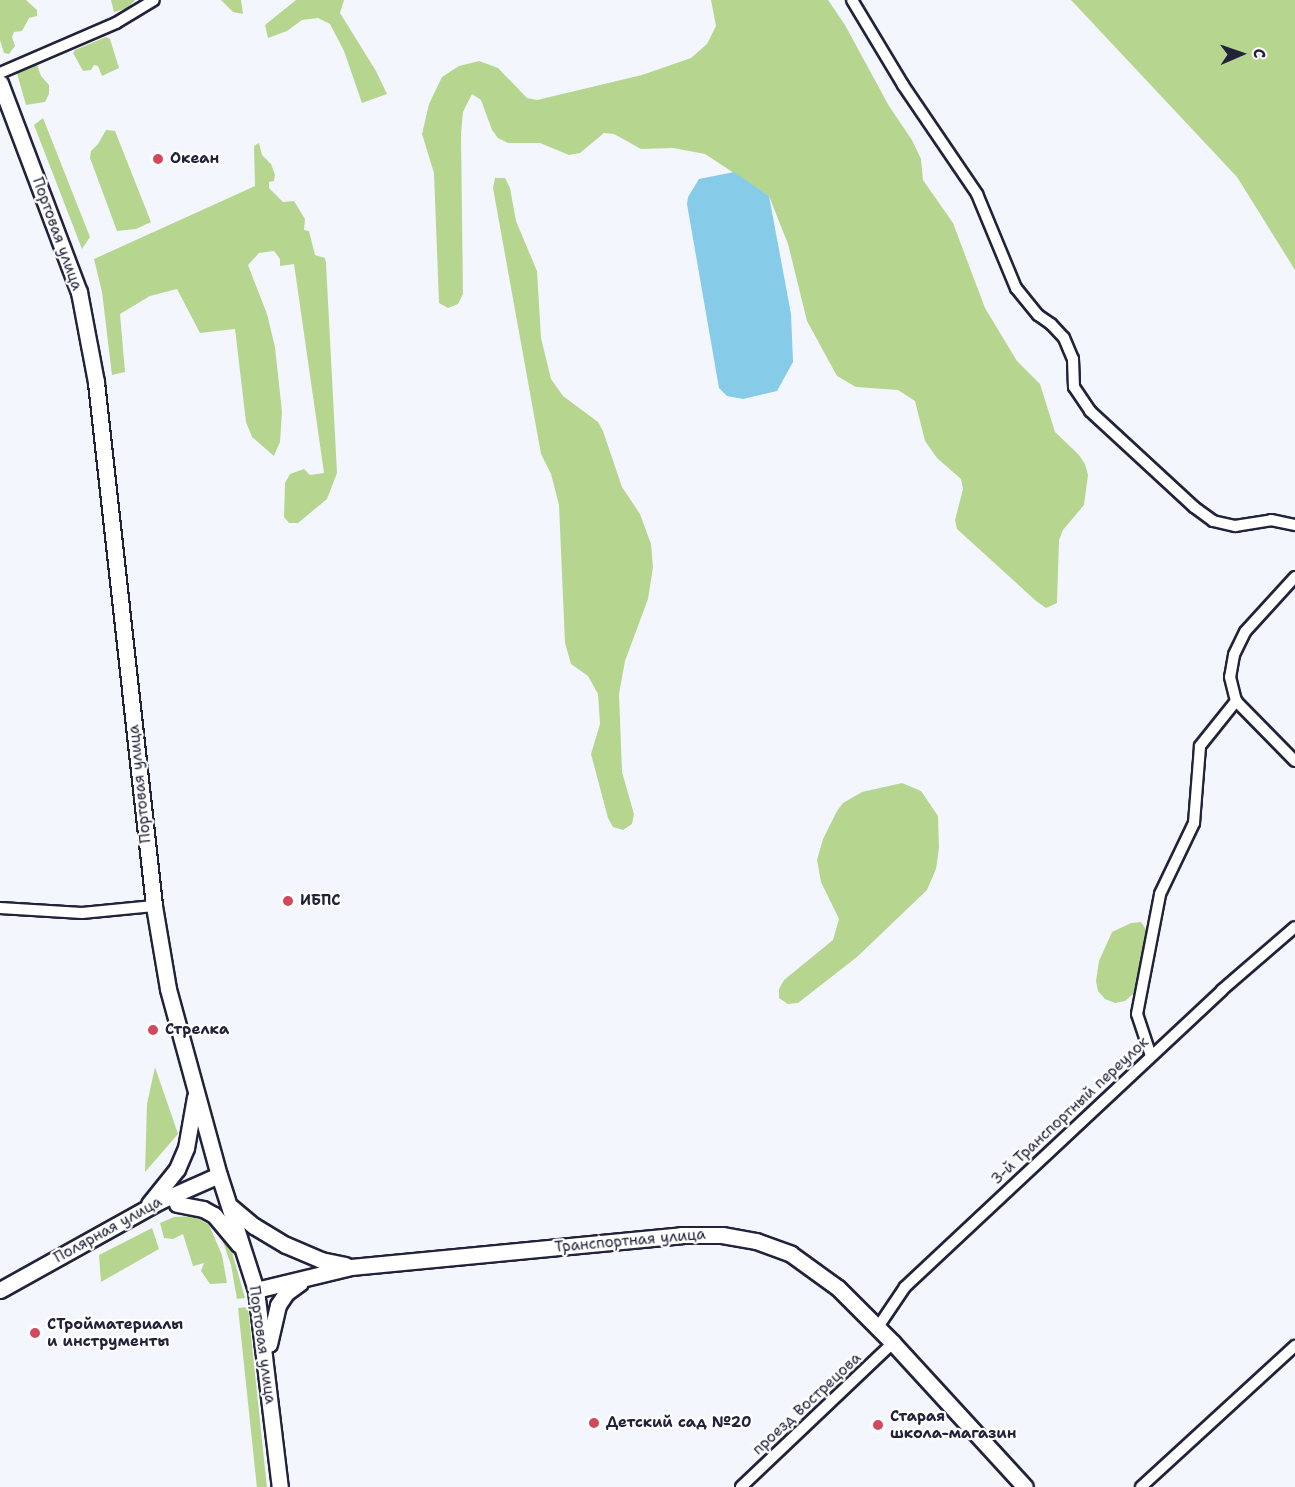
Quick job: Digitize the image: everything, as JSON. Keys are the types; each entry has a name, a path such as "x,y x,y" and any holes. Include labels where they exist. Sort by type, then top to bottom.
{"main road":[{"name":"Портовая улица","path":"0,83 71,266 93,360 154,906 168,989 219,1175 256,1290 280,1487"},
{"path":"145,1209 177,1169 186,1148 196,1090"},
{"name":"Полярная улица","path":"0,1290 145,1209 219,1175"},
{"path":"145,1209 200,1203 231,1207"},
{"path":"177,1204 204,1209 214,1215 246,1254"},
{"name":"Транспортная улица","path":"231,1207 254,1226 286,1245 321,1260 351,1267"},
{"name":"Транспортная улица","path":"256,1290 351,1267 681,1235 722,1235 756,1241 806,1263 838,1288 878,1327 1025,1487"},
{"path":"266,1367 270,1330 278,1305 291,1288 314,1276"}],"street":[{"path":"0,73 116,23 154,0"},
{"path":"852,0 903,86 977,195 1016,288 1038,315 1052,324 1064,338 1073,359 1074,387 1090,411 1194,507 1213,521 1235,526 1271,520 1295,525"},
{"path":"1295,578 1245,632 1234,655 1230,677 1236,701 1295,761"},
{"path":"1151,1056 1137,1014 1160,894 1194,822 1200,746 1236,701"},
{"path":"0,908 82,913 154,906"},
{"name":"3-й Транспортный переулок","path":"878,1327 905,1287 1222,990 1295,927"},
{"name":"проезд Вострецова","path":"741,1487 893,1343"},
{"path":"1141,1487 1295,1346"}],"green space":[{"path":"0,0 26,0 37,10 37,16 29,18 22,31 14,32 12,37 15,46 9,54 4,53 0,40"},
{"path":"111,0 135,0 128,8 114,12"},
{"path":"221,0 241,0 243,14 233,12"},
{"path":"296,0 344,0 340,13 376,71 387,94 362,103 344,51 330,24 318,18 302,20 287,31 268,38 265,25"},
{"path":"711,0 828,0 845,25 889,106 912,140 921,159 923,180 953,223 985,308 1017,361 1040,384 1055,432 1085,464 1088,475 1084,505 1063,530 1059,540 1057,603 1046,608 1036,601 957,529 955,520 963,489 961,479 937,458 925,441 915,401 898,390 856,387 837,376 807,321 788,244 769,196 705,154 673,148 641,149 614,134 604,133 580,153 569,155 540,143 508,143 498,138 492,130 481,100 472,94 463,112 461,134 463,294 458,304 448,308 439,303 434,173 422,134 429,104 442,77 459,66 479,61 498,68 527,98 537,100 642,75 691,58 707,44 716,26"},
{"path":"1071,0 1295,0 1295,270 1237,177"},
{"path":"106,37 110,39 119,68 102,76 98,66 94,65 91,70 83,71 73,53 75,50"},
{"path":"36,62 41,76 49,85 49,94 45,102 26,105 16,70"},
{"path":"43,118 90,237 82,249 34,125"},
{"path":"106,130 115,131 151,222 136,229 117,231 90,158 91,151"},
{"path":"259,143 262,155 271,164 275,175 274,181 269,182 269,188 283,202 294,201 305,219 304,230 309,231 315,255 325,258 326,263 337,473 327,499 298,523 289,523 284,517 285,483 290,474 304,469 310,475 324,473 294,264 280,266 280,259 274,251 259,253 248,265 267,314 275,347 282,412 280,442 274,456 252,437 246,422 235,329 200,333 177,289 150,296 120,314 125,372 112,375 102,292 94,259 255,186 254,146"},
{"path":"495,178 505,178 510,188 516,221 537,271 541,338 551,379 563,396 598,422 622,487 640,514 651,544 653,567 648,599 625,661 619,694 622,772 634,814 632,824 623,830 613,827 608,818 591,754 600,724 598,694 588,676 571,664 565,643 559,505 551,474 541,454 493,188"},
{"path":"902,783 921,791 938,816 939,848 936,869 927,890 857,957 798,1003 788,1004 779,998 779,989 784,980 833,940 839,919 821,882 817,860 823,839 837,811 843,803 862,792"},
{"path":"1141,922 1147,931 1137,984 1133,994 1125,1001 1115,1003 1105,999 1098,991 1096,981 1099,961 1112,932 1131,923"},
{"path":"155,1067 178,1134 145,1172 147,1104"},
{"path":"194,1216 209,1225 222,1255 227,1283 210,1284 201,1271 204,1263 193,1266 183,1234 173,1239 164,1238 160,1223 174,1217"},
{"path":"217,1225 228,1238 245,1298 237,1299 231,1265"},
{"path":"152,1228 159,1249 101,1282 99,1255"},
{"path":"248,1307 267,1487 257,1487 238,1308"}],"water":[{"path":"734,172 769,196 791,314 793,362 777,391 743,399 727,396 719,388 687,204 688,197 699,179"}],"place":[{"name":"Океан","path":"158,159"},
{"name":"ИБПС","path":"288,901"},
{"name":"Стрелка","path":"153,1030"},
{"name":"СТройматериалы и инструменты","path":"35,1333"},
{"name":"Детский сад №20","path":"594,1423"},
{"name":"Старая школа-магазин","path":"878,1425"}]}
